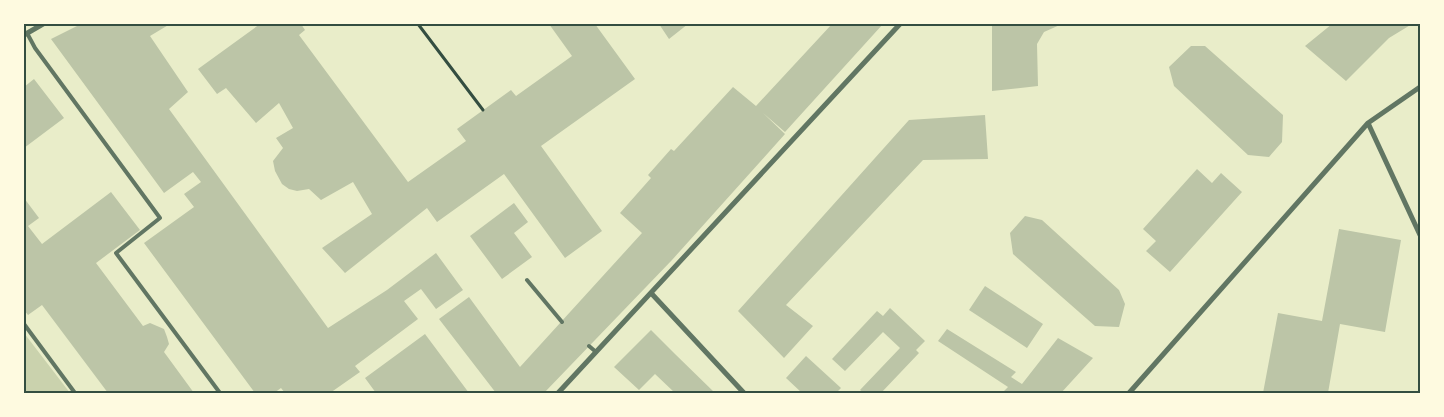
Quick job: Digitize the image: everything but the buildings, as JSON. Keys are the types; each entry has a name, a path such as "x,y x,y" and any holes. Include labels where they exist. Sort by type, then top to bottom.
{"street":[{"path":"25,34 43,24"},
{"path":"558,393 900,24"},
{"path":"1129,393 1368,123 1420,87"},
{"path":"1368,123 1420,235"},
{"path":"651,293 744,393"}],"lane":[{"path":"25,34 160,218 116,253 220,393"},
{"path":"527,280 562,322"},
{"path":"24,324 75,393"},
{"path":"589,346 596,352"}],"path":[{"path":"418,24 483,110"}],"green space":[{"path":"24,333 70,393 24,393"}]}
